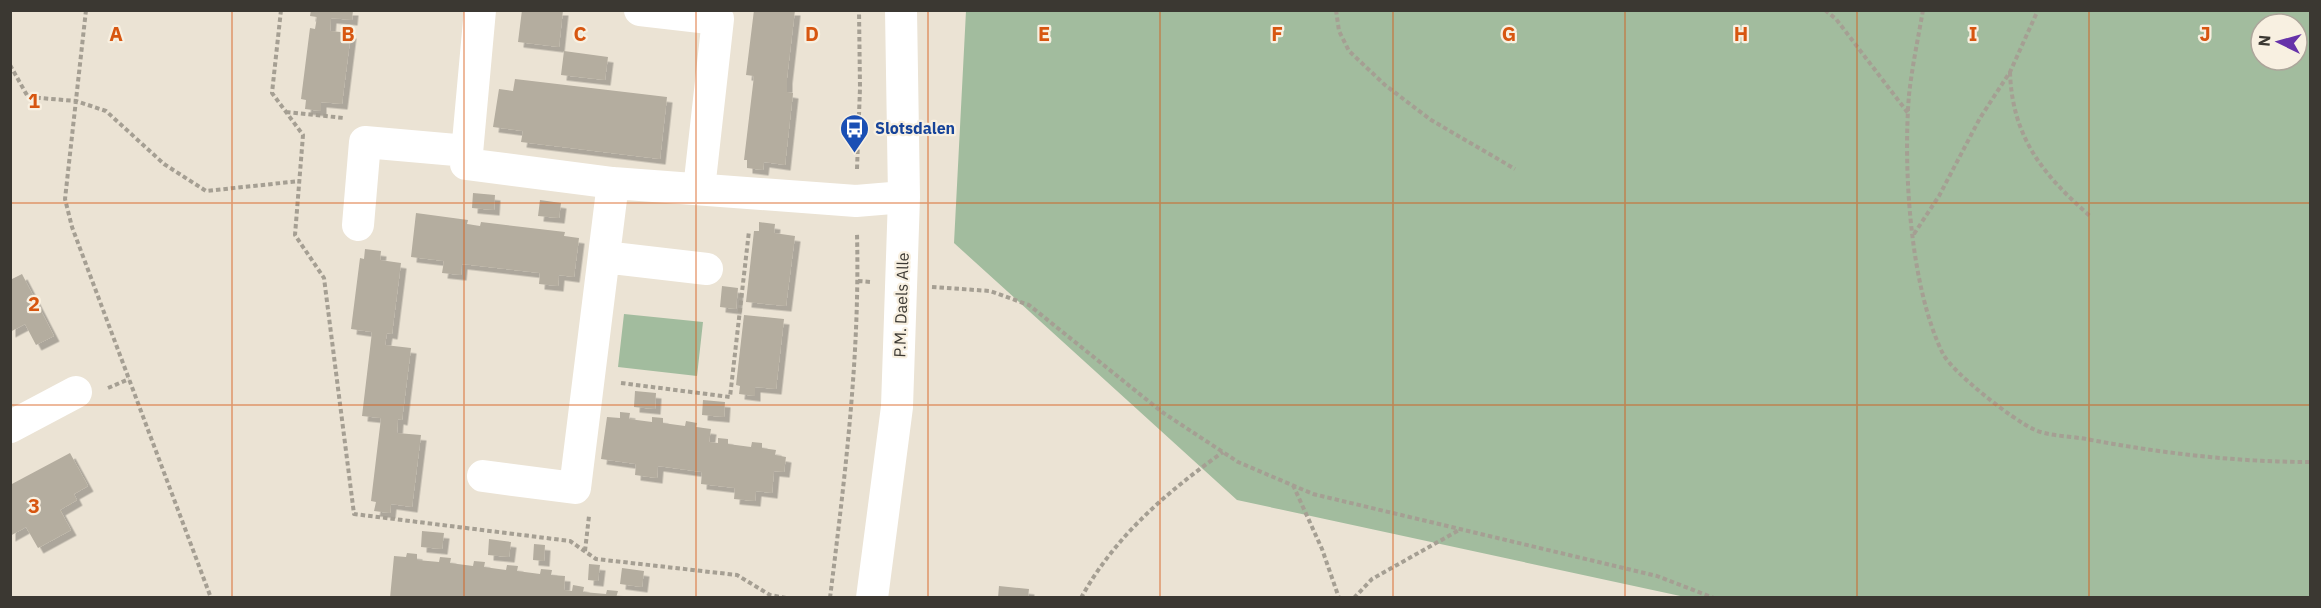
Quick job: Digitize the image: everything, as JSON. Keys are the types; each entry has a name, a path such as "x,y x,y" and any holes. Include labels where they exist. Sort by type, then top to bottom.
{"street":[{"path":"480,10 466,164 613,183 856,201 904,197"},
{"path":"640,10 718,19 699,189"},
{"name":"P.M. Daels Alle","path":"872,597 897,407 904,197 901,10"},
{"path":"358,225 365,142 467,152"},
{"path":"483,476 575,488 613,183"},
{"path":"604,257 707,269"},
{"path":"10,427 76,392"}],"path":[{"path":"86,10 65,199 72,227 211,597"},
{"path":"10,65 28,97 76,101 106,111 164,164 206,190 300,181 303,135 272,93 281,10"},
{"path":"830,597 852,422 858,281 856,201 860,88 859,10"},
{"path":"1336,10 1339,31 1349,51 1385,85 1431,120 1515,170"},
{"path":"1825,10 1842,25 1909,114"},
{"path":"1923,10 1909,114 1908,170 1914,234 1925,303 1944,356 1993,404 2034,430 2129,447 2248,462 2310,462"},
{"path":"1914,234 1939,196 1980,118 2010,72 2038,10"},
{"path":"2010,72 2011,101 2036,162 2061,191 2090,216"},
{"path":"588,379 730,397 749,231"},
{"path":"858,281 873,283"},
{"path":"927,287 990,291 1029,305 1162,412 1238,462 1313,494 1658,576 1714,597"},
{"path":"1081,597 1126,533 1160,500 1223,452"},
{"path":"1293,485 1322,549 1339,597"},
{"path":"1354,597 1372,579 1462,529"}],"green space":[{"path":"966,11 2310,11 2310,597 1685,597 1237,500 954,243"},
{"path":"624,314 703,322 697,376 618,367"}],"building":[{"path":"311,10 353,10 352,20 331,18 330,31 351,33 342,104 321,102 321,111 305,109 306,100 301,99 310,28 315,29 317,17 310,16"},
{"path":"522,10 563,10 559,47 518,42"},
{"path":"754,10 795,10 787,78 787,92 793,93 785,165 764,162 763,170 747,168 747,160 744,160 754,76 746,75"},
{"path":"564,51 608,57 605,80 561,75"},
{"path":"515,79 667,97 660,159 521,142 523,131 493,127 499,89 513,91"},
{"path":"473,193 495,195 494,210 472,208"},
{"path":"540,200 561,203 559,218 538,216"},
{"path":"416,213 468,220 467,224 480,226 481,222 565,232 564,236 579,238 574,277 559,275 558,286 539,284 540,273 462,264 461,275 442,273 444,261 411,257"},
{"path":"759,222 775,224 774,233 795,236 786,306 746,302 754,231 759,231"},
{"path":"365,249 381,251 380,260 401,263 392,334 387,333 385,345 411,348 402,420 398,419 397,433 421,435 412,507 391,504 390,513 374,511 376,502 371,501 381,418 362,416 372,332 351,329 360,258 364,259"},
{"path":"22,274 54,336 36,345 25,324 10,332 10,280"},
{"path":"722,286 738,288 736,309 720,307"},
{"path":"744,315 784,319 776,389 755,387 755,396 739,394 740,386 736,385"},
{"path":"635,391 656,393 655,409 634,407"},
{"path":"703,400 725,402 724,417 702,415"},
{"path":"620,412 630,413 629,419 652,422 652,417 663,418 663,423 685,426 686,421 697,423 696,427 711,429 709,442 718,443 718,438 728,439 728,444 751,447 752,442 762,443 762,448 776,450 775,455 786,457 784,472 774,471 772,493 756,491 755,501 734,499 735,488 701,484 702,472 658,466 657,478 635,475 636,464 601,459 607,417 620,418"},
{"path":"70,453 88,486 74,494 77,500 60,510 71,530 38,548 26,527 10,536 10,485"},
{"path":"422,531 444,533 442,549 421,547"},
{"path":"489,539 511,542 509,557 488,555"},
{"path":"534,544 545,545 544,561 533,560"},
{"path":"407,553 417,554 417,560 439,562 440,557 451,558 450,563 473,566 474,561 485,562 484,567 506,570 507,565 518,566 517,571 540,574 541,569 552,570 551,575 565,576 564,590 572,591 573,585 584,587 583,592 606,594 607,590 618,591 616,598 390,598 394,556 406,557"},
{"path":"589,564 600,565 598,581 588,580"},
{"path":"622,568 644,571 642,587 620,584"},
{"path":"999,586 1029,589 1028,598 998,598"}],"place":[{"name":"Slotsdalen","path":"854,154"}]}
